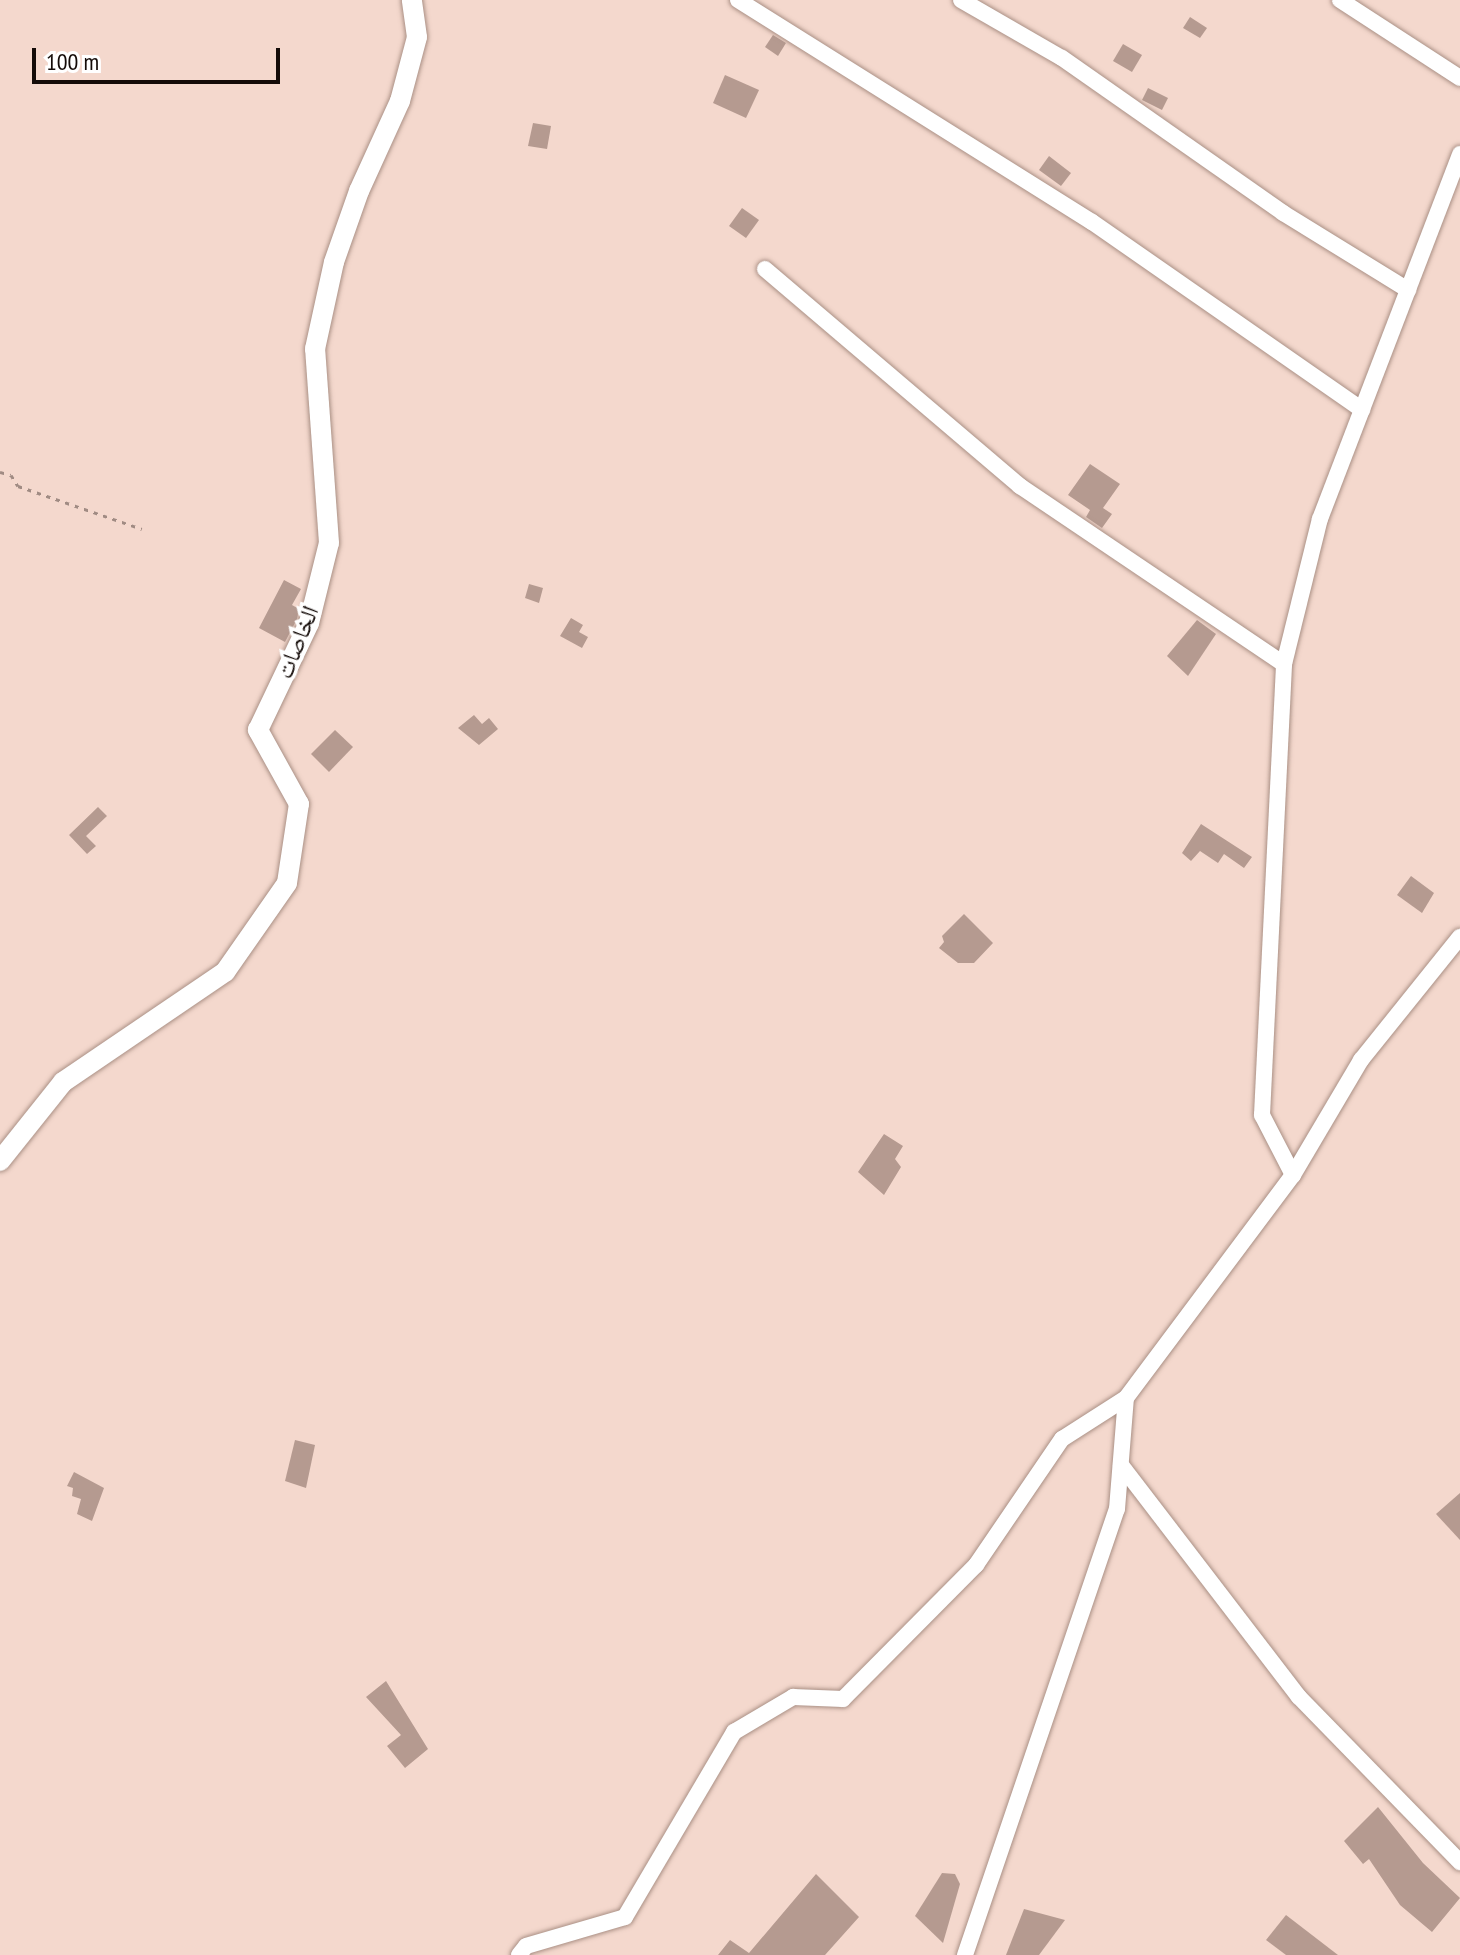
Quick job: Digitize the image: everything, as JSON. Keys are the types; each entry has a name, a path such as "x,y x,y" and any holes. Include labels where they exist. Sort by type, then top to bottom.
{"street":[{"name":"الخاصات","path":"0,1161 63,1082 225,972 287,883 299,804 258,730 309,623 329,543 315,349 334,262 359,191 400,101 417,37 412,0"},
{"path":"738,0 1092,222 1362,410"},
{"path":"961,0 1062,58 1283,213 1408,290"},
{"path":"1340,0 1460,78"},
{"path":"1293,1175 1262,1115 1284,664 1320,519 1460,154"},
{"path":"765,269 1020,486 1284,664"},
{"path":"519,1955 526,1946 625,1917 734,1732 793,1697 843,1699 976,1565 1062,1439 1126,1398 1293,1175 1361,1060 1460,937"},
{"path":"965,1955 1117,1509 1126,1398"},
{"path":"1121,1465 1299,1697 1460,1862"}],"path":[{"path":"0,472 11,475 18,486 142,529"}],"building":[{"path":"1190,17 1207,28 1200,38 1183,28"},
{"path":"773,35 786,43 778,56 765,47"},
{"path":"1123,44 1142,55 1132,72 1113,61"},
{"path":"725,75 759,90 746,118 713,103"},
{"path":"1148,88 1168,98 1162,110 1142,100"},
{"path":"533,123 551,126 547,149 528,146"},
{"path":"1049,156 1071,173 1061,186 1039,170"},
{"path":"742,208 759,220 746,238 729,226"},
{"path":"1090,464 1120,484 1103,508 1112,514 1102,528 1086,517 1090,510 1068,495"},
{"path":"284,580 301,589 292,605 299,609 297,619 285,642 259,628"},
{"path":"529,584 543,588 539,603 525,598"},
{"path":"571,618 583,625 579,632 588,637 582,648 560,636"},
{"path":"1197,620 1216,634 1188,676 1167,656"},
{"path":"474,715 482,724 489,718 498,729 479,745 458,728"},
{"path":"335,730 353,747 329,772 311,754"},
{"path":"98,807 107,816 86,836 96,846 87,854 69,835"},
{"path":"1201,824 1252,857 1244,868 1224,854 1218,863 1200,851 1191,861 1182,853"},
{"path":"1411,876 1434,893 1422,913 1397,895"},
{"path":"964,914 993,943 974,963 958,963 939,948 944,942 942,936"},
{"path":"884,1134 903,1146 895,1159 901,1167 884,1195 858,1172"},
{"path":"295,1440 315,1445 306,1488 285,1481"},
{"path":"74,1472 104,1488 92,1521 77,1514 81,1499 72,1496 73,1488 67,1486"},
{"path":"1460,1493 1460,1540 1436,1514"},
{"path":"386,1681 428,1749 405,1768 387,1746 401,1735 366,1697"},
{"path":"1378,1807 1423,1863 1460,1898 1432,1932 1400,1905 1369,1859 1363,1864 1344,1841"},
{"path":"942,1873 955,1874 960,1884 943,1943 915,1916"},
{"path":"816,1874 859,1917 825,1955 718,1955 730,1940 749,1953"},
{"path":"1024,1909 1065,1920 1039,1955 1006,1955"},
{"path":"1286,1915 1338,1955 1286,1955 1266,1940"}]}
